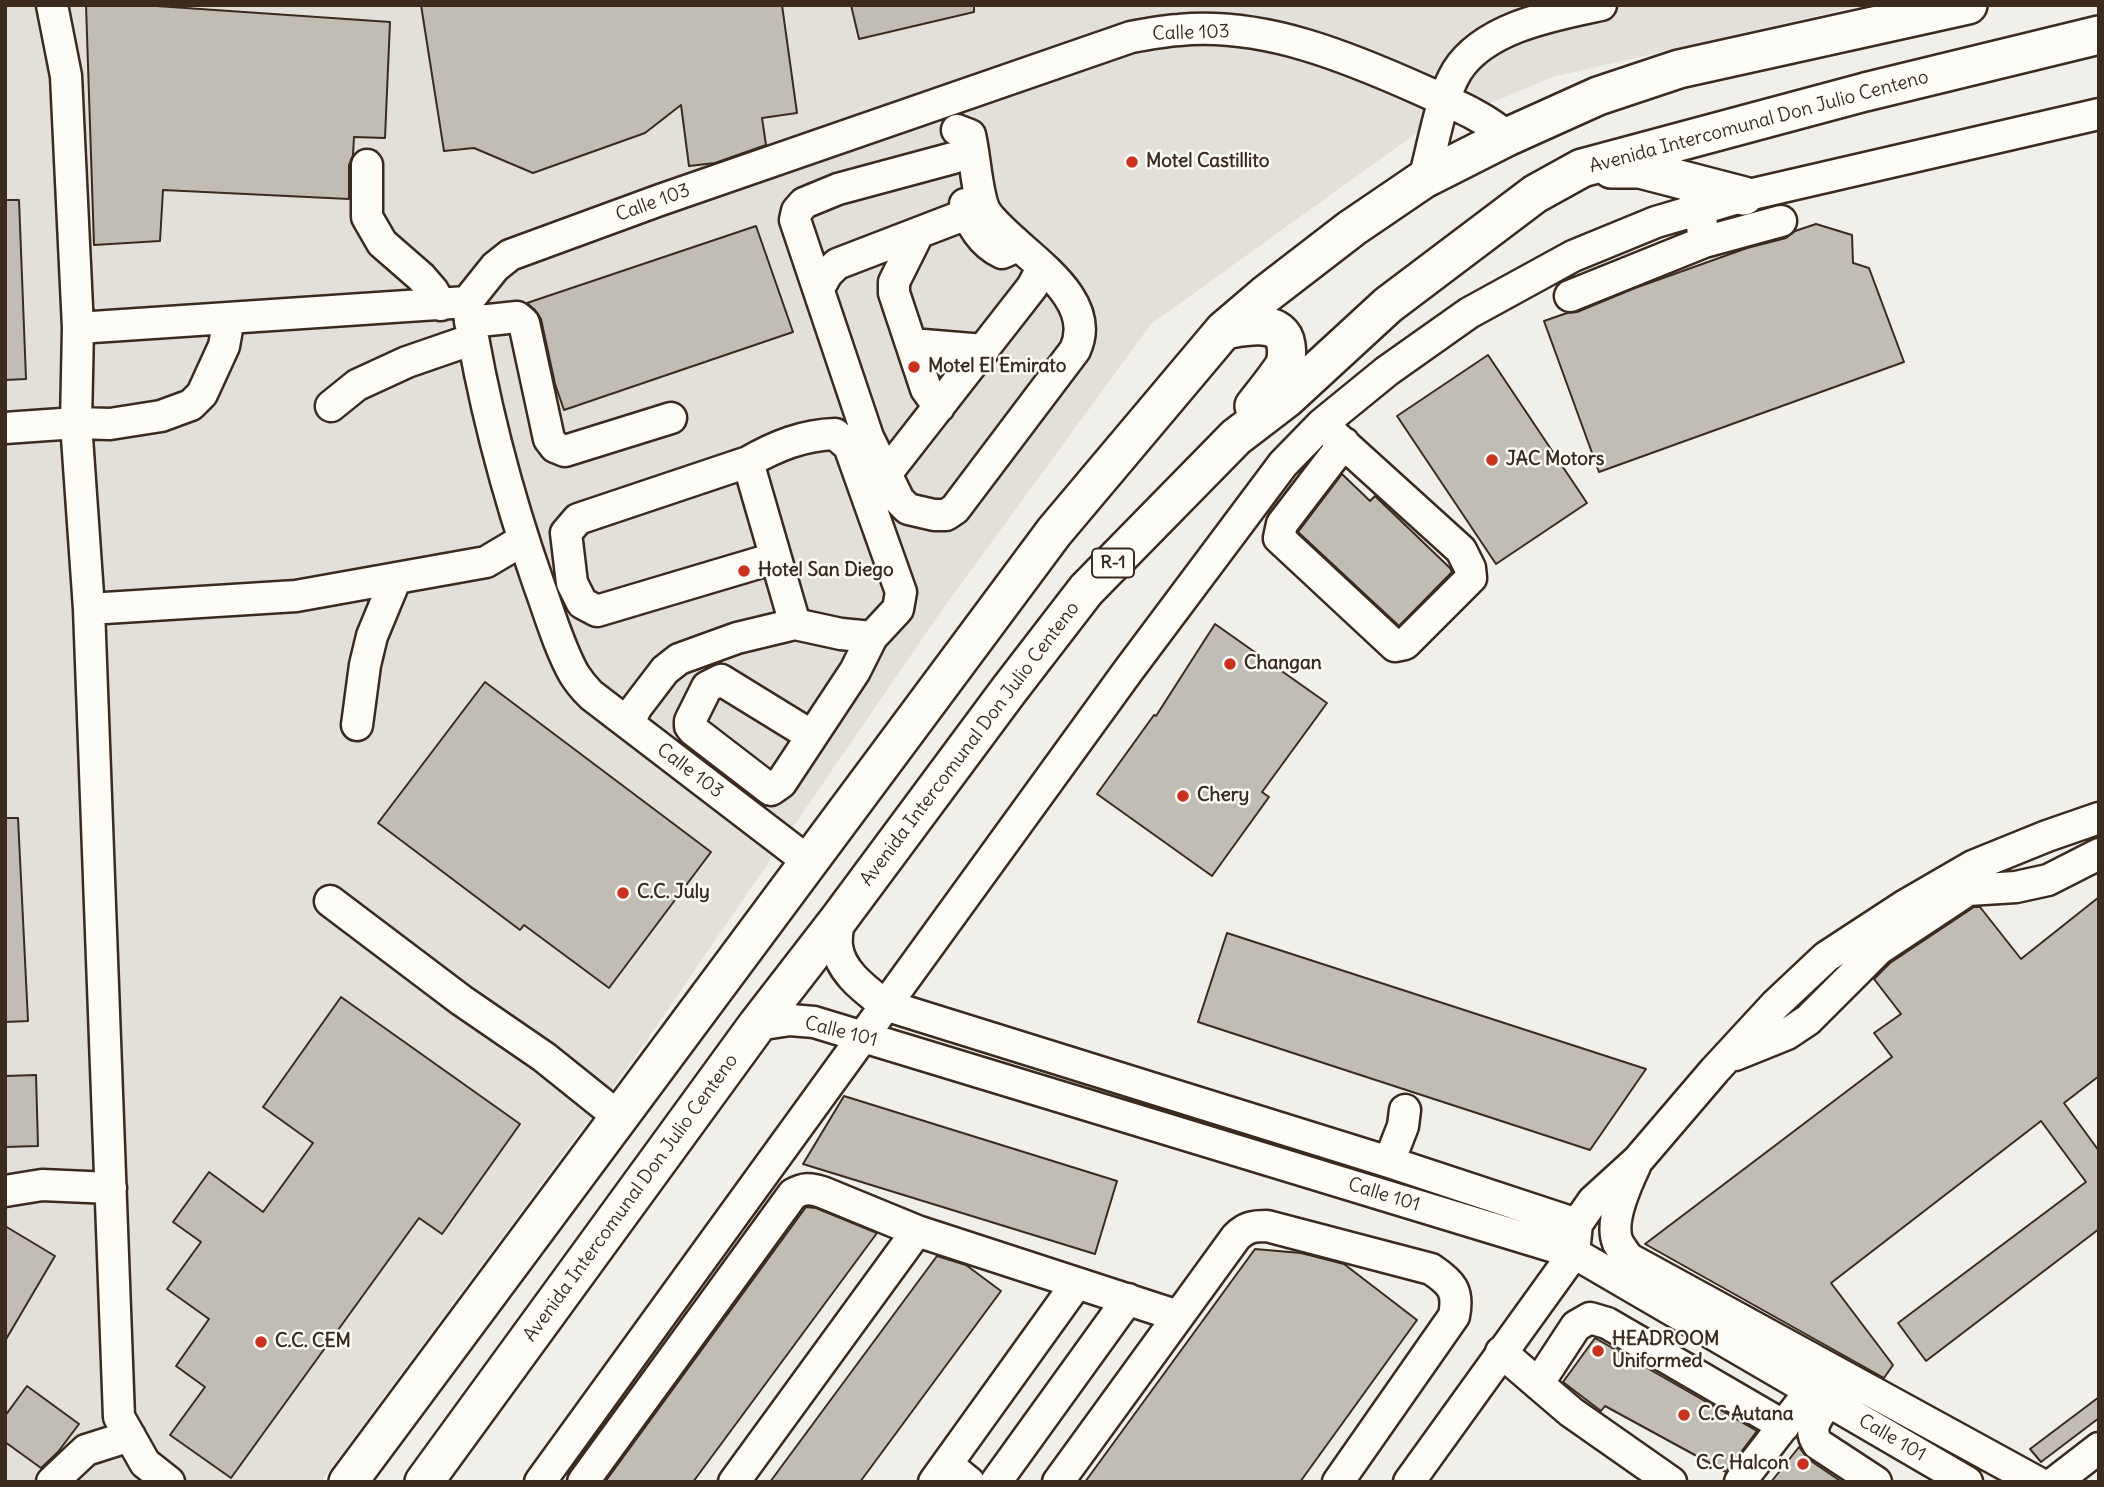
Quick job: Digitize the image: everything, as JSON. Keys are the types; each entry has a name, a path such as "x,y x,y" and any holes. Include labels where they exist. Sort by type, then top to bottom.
{"main road":[{"path":"348,1482 1054,531 1224,331 1265,295 1352,228 1424,179 1507,137 1598,96 1679,69 1968,5"},
{"name":"Avenida Intercomunal Don Julio Centeno","path":"426,1476 757,1025 1086,590 1236,437 1287,398 1388,305 1535,194 1582,168 1865,92 2099,35"},
{"path":"1582,168 1640,169 1695,195 1744,196"},
{"path":"1224,331 1265,325 1285,340 1287,354 1285,364 1252,409 1236,437"}],"street":[{"path":"52,5 66,76 78,328 76,423 89,609 119,1417 145,1463 169,1482"},
{"path":"1424,179 1444,101 1457,72 1475,49 1528,22 1601,5"},
{"name":"Calle 103","path":"810,862 591,695 575,676 557,635 523,540 463,317 495,267 510,255 660,200 1131,37 1181,30 1224,30 1268,35 1324,50 1390,76 1493,124 1507,137"},
{"path":"1744,196 2099,114"},
{"path":"970,135 986,213 1052,275 1075,305 1081,337 1075,350 954,509 946,515 934,515 908,509 899,500 868,437 795,220 797,211 804,203 950,141 970,135"},
{"path":"950,141 967,214 988,247 1002,253 1011,249 1015,242"},
{"path":"367,165 367,218 382,243 463,317"},
{"path":"1333,434 1461,550 1470,568 1471,578 1400,646 1395,646 1279,538 1282,524 1333,434 1387,371 1469,313 1573,256 1656,222 1695,195 1704,242"},
{"path":"819,288 827,274 838,264 967,214"},
{"path":"1570,296 1704,242 1781,221"},
{"path":"918,234 894,282 894,293 926,388 939,407"},
{"path":"886,474 1032,287 1041,266"},
{"path":"331,406 357,385 407,362 462,343 463,317"},
{"path":"78,328 229,318 517,317 524,323 549,439 555,447 565,452 671,418"},
{"path":"5,428 76,423 110,424 161,416 191,405 202,394 224,346 229,318"},
{"path":"911,344 984,350"},
{"path":"775,558 597,611 582,603 572,583 566,533 578,519 748,462 773,448 816,435 835,434 849,446 901,592 898,609 872,637 855,671 812,736"},
{"path":"543,1481 1128,671 1283,464 1333,434"},
{"path":"748,462 795,624"},
{"path":"89,609 296,596 486,562 523,540"},
{"path":"357,725 372,636 396,578"},
{"path":"629,724 636,708 665,670 679,659 737,638 795,624 872,637"},
{"path":"1409,1482 1502,1352 1575,1238 1593,1200 1638,1160 1775,1005 1826,957 1904,906 1973,866 2099,818"},
{"path":"1729,1058 1787,1034 1808,1020 1879,949 1968,890 2016,887 2048,880 2099,854"},
{"path":"330,901 461,1000 544,1057 620,1118"},
{"name":"Calle 101","path":"839,919 836,945 842,963 862,986 885,1005 1389,1162 1575,1238 1820,1396 1963,1480"},
{"name":"Calle 101","path":"757,1025 790,1020 814,1022 1575,1238"},
{"path":"1389,1162 1403,1126 1405,1110"},
{"path":"1638,1160 1621,1195 1617,1220 1617,1241 1628,1258 2037,1482"},
{"path":"5,1191 42,1185 111,1188"},
{"path":"583,1482 793,1194 803,1189 822,1192 917,1231 1178,1316"},
{"path":"1058,1482 1236,1237 1252,1226 1267,1226 1431,1269 1447,1279 1457,1301 1454,1316 1338,1482"},
{"path":"734,1482 917,1231"},
{"path":"950,1476 1077,1283"},
{"path":"996,1482 1128,1300"},
{"path":"1538,1384 1576,1326 1590,1318 1607,1323 1784,1426"},
{"path":"1502,1352 1571,1412 1671,1482"},
{"path":"1740,1482 1784,1426 1820,1396"},
{"path":"1820,1396 1812,1436 1818,1444 1876,1482"},
{"path":"52,1482 86,1450 130,1436"},
{"path":"1963,1480 1974,1448"},
{"path":"2055,1482 2099,1448"}],"shaded area":[{"path":"5,5 1864,5 1553,77 1414,135 1151,324 942,610 633,1060 321,1482 5,1482"}],"building":[{"path":"86,5 142,5 390,22 385,138 354,137 353,155 349,165 349,199 163,190 160,241 94,245"},
{"path":"421,5 782,5 797,113 762,118 766,145 715,163 689,166 681,105 645,133 533,173 474,148 444,151"},
{"path":"851,5 974,5 974,12 859,39"},
{"path":"5,200 19,200 26,379 5,380"},
{"path":"1816,224 1852,235 1853,263 1869,268 1904,362 1599,472 1544,321 1577,312 1747,248 1786,238 1795,231"},
{"path":"756,226 793,332 564,410 555,384 541,319 527,303"},
{"name":"JAC Motors","path":"1488,355 1587,503 1496,564 1397,416"},
{"path":"1342,474 1370,501 1375,496 1452,572 1399,626 1298,532"},
{"path":"1215,624 1327,703 1262,792 1269,797 1212,876 1097,794 1154,715 1156,716"},
{"path":"485,682 711,852 609,988 524,925 520,930 378,823"},
{"path":"5,818 18,818 28,1021 5,1022"},
{"path":"2099,897 2099,1076 2064,1103 2099,1151 2099,1229 1926,1361 1898,1323 2086,1182 2041,1121 1831,1283 1893,1365 1884,1378 1645,1244 1892,1057 1874,1033 1901,1014 1874,979 1890,963 1974,907 1980,907 2021,959"},
{"path":"1227,933 1646,1069 1590,1150 1198,1022"},
{"path":"341,997 520,1124 442,1234 419,1218 231,1478 170,1435 205,1387 176,1366 209,1319 167,1289 201,1242 173,1222 209,1172 263,1212 313,1143 263,1107"},
{"path":"36,1075 38,1146 5,1147 5,1076"},
{"path":"844,1096 1117,1181 1095,1254 803,1164"},
{"path":"806,1207 816,1208 877,1233 693,1482 605,1482"},
{"path":"5,1226 55,1256 5,1341"},
{"path":"1255,1249 1301,1253 1344,1264 1417,1320 1300,1482 1085,1482"},
{"path":"937,1256 966,1265 1001,1291 860,1482 770,1482"},
{"name":"C.C Autana","path":"1595,1338 1757,1431 1726,1472 1605,1406 1601,1411 1563,1382"},
{"path":"27,1386 79,1424 58,1452 41,1468 5,1442 5,1416"},
{"path":"2099,1397 2099,1418 2041,1462 2030,1449"},
{"name":"C.C Halcon","path":"1799,1447 1808,1459 1842,1482 1771,1482"}],"place":[{"name":"Motel Castillito","path":"1132,162"},
{"name":"Motel El Emirato","path":"914,367"},
{"name":"JAC Motors","path":"1492,460"},
{"name":"Hotel San Diego","path":"744,571"},
{"name":"Changan","path":"1230,664"},
{"name":"Chery","path":"1183,796"},
{"name":"C.C. July","path":"623,893"},
{"name":"C.C. CEM","path":"261,1342"},
{"name":"HEADROOM Uniformed","path":"1598,1351"},
{"name":"C.C Autana","path":"1684,1415"},
{"name":"C.C Halcon","path":"1803,1464"}]}
